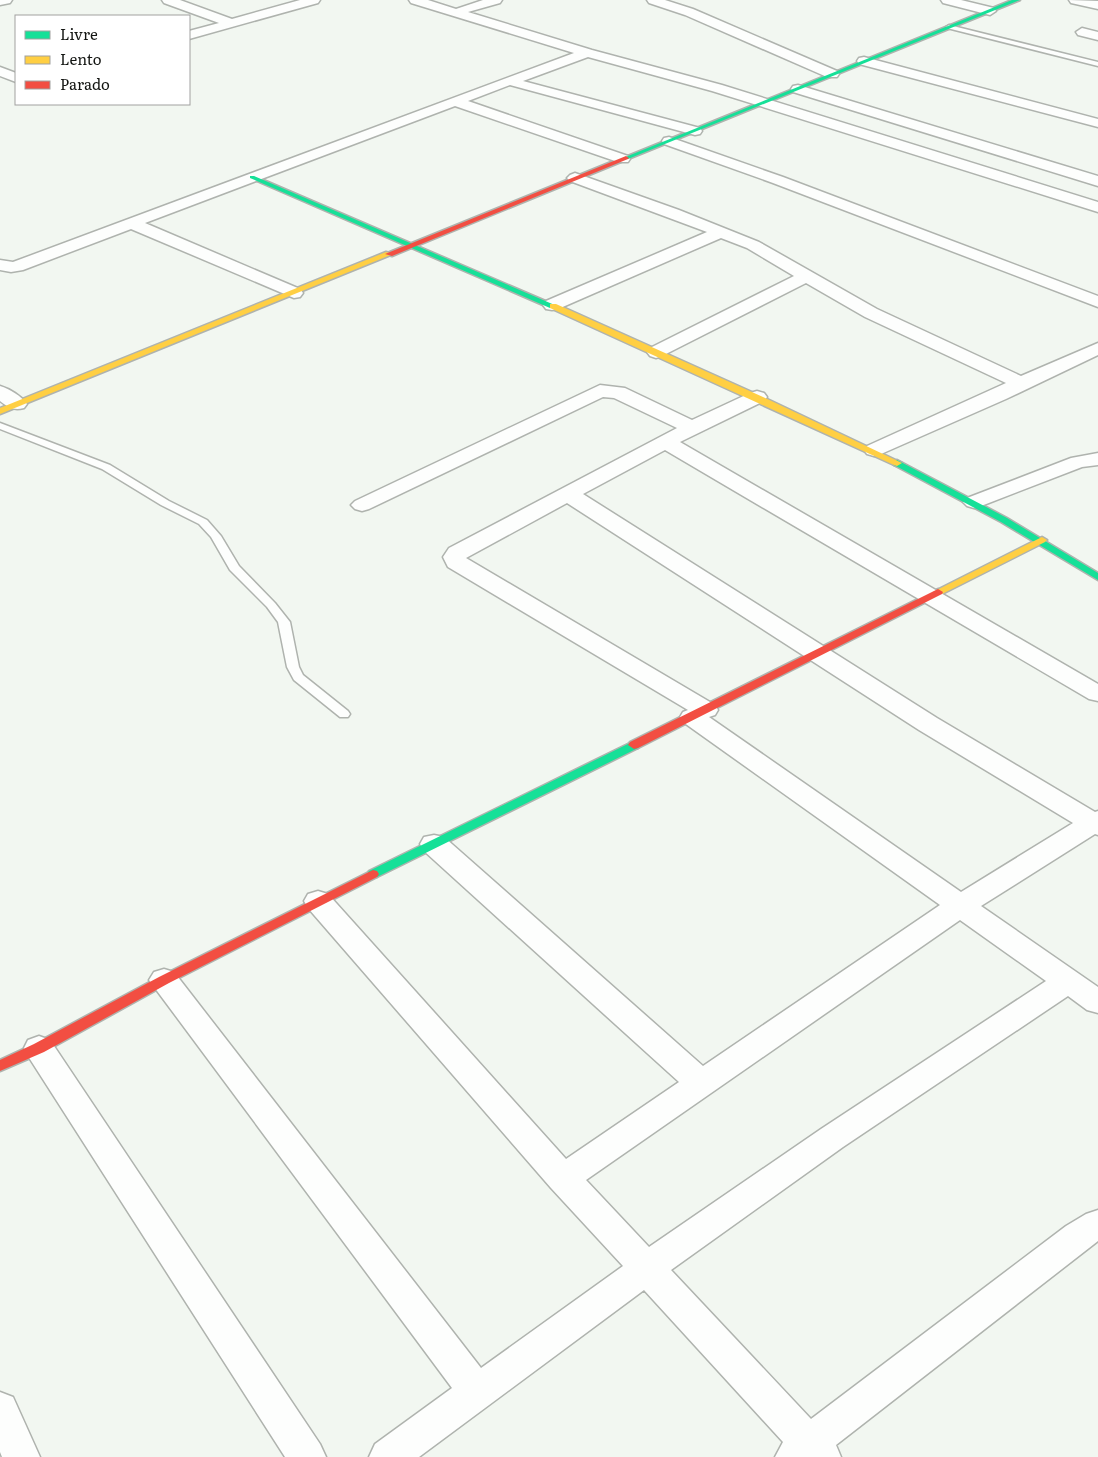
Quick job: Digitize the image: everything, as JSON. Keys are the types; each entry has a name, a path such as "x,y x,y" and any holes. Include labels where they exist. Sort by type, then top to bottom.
{"street":[{"path":"0,1 6,0"},
{"path":"168,0 232,23"},
{"path":"190,35 232,23 293,2 314,0"},
{"path":"415,0 587,53 717,88 763,104 1098,207"},
{"path":"454,13 496,0"},
{"path":"653,0 697,15 832,74"},
{"path":"947,0 990,10"},
{"path":"0,392 8,408 574,178 763,104 948,26 1017,0"},
{"path":"1075,0 1098,6"},
{"path":"1082,32 1098,36"},
{"path":"0,265 17,266 509,80 587,53"},
{"path":"864,61 1098,123"},
{"path":"0,71 15,78"},
{"path":"509,80 695,131"},
{"path":"798,89 1098,181"},
{"path":"454,101 623,159"},
{"path":"669,141 778,180 1098,302"},
{"path":"252,177 413,244 874,450 1042,540 1098,577"},
{"path":"574,178 753,245 871,313 1021,383"},
{"path":"131,222 294,293"},
{"path":"552,306 722,232"},
{"path":"656,352 807,276"},
{"path":"874,450 1098,348"},
{"path":"362,505 600,391 618,392 692,428"},
{"path":"757,397 665,442 457,553 454,557 456,562 699,713 960,906 1098,1002"},
{"path":"665,442 1098,694"},
{"path":"974,502 1078,462 1098,459"},
{"path":"563,1178 700,1082 960,906 1096,823 928,724 568,494"},
{"path":"0,1066 39,1048 164,980 318,901 699,713 815,652 1042,540"},
{"path":"434,844 700,1082"},
{"path":"318,901 809,1452 1078,1236 1098,1224"},
{"path":"164,980 477,1392"},
{"path":"388,1457 647,1268 832,1138 1068,981"},
{"path":"39,1048 307,1457"},
{"path":"0,1409 21,1457"}],"lane":[{"path":"948,26 1098,64"},
{"path":"0,426 106,467 164,503 203,522 216,536 234,568 271,605 284,622 293,667 298,677 344,714"}],"traffic: fast":[{"path":"626,158 1017,0"},
{"path":"252,177 553,306"},
{"path":"897,463 1004,520 1098,577"},
{"path":"373,874 634,745"}],"traffic: slow":[{"path":"0,411 389,254"},
{"path":"553,306 897,463"},
{"path":"938,592 1042,540"}],"traffic: jam":[{"path":"389,254 626,158"},
{"path":"634,745 938,592"},
{"path":"0,1066 39,1048 164,980 373,874"}]}
